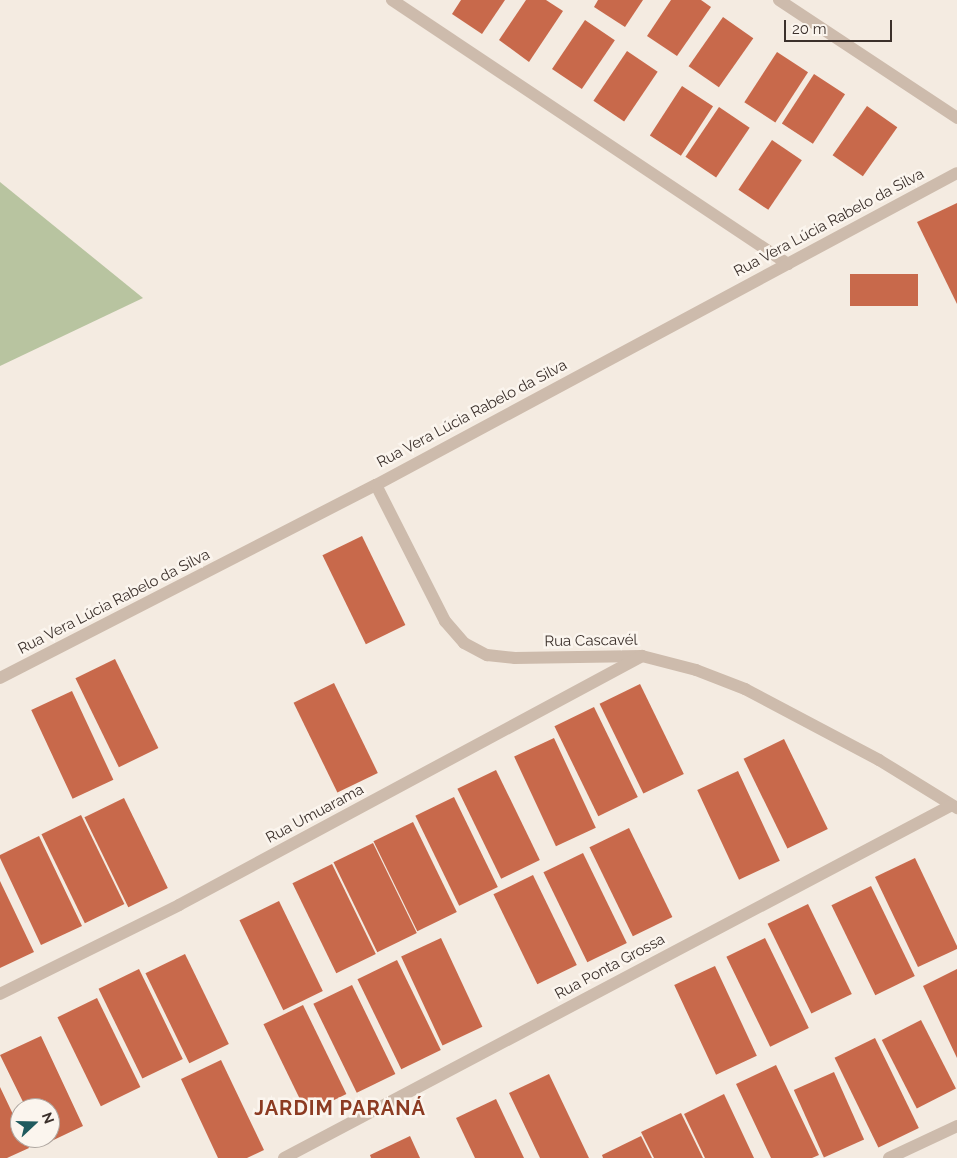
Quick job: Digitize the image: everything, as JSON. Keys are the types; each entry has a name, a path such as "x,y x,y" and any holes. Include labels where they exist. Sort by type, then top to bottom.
{"street":[{"path":"392,0 788,264"},
{"path":"779,0 957,118"},
{"name":"Rua Vera Lúcia Rabelo da Silva","path":"0,678 376,484 957,173"},
{"name":"Rua Cascavél","path":"376,484 445,621 464,643 487,655 515,658 642,656 696,670 745,689 879,760 954,807"},
{"name":"Rua Umuarama","path":"0,994 179,905 642,656"},
{"name":"Rua Ponta Grossa","path":"284,1158 954,807"},
{"path":"889,1158 957,1126"}],"green space":[{"path":"0,182 143,298 0,366"}],"building":[{"path":"461,0 505,0 482,34 452,14"},
{"path":"526,0 546,0 563,11 529,62 499,40"},
{"path":"598,0 643,0 625,27 594,7"},
{"path":"671,0 701,0 711,7 677,56 647,36"},
{"path":"723,17 753,38 719,87 689,66"},
{"path":"585,20 615,40 582,89 552,69"},
{"path":"627,51 658,72 624,121 593,101"},
{"path":"777,52 808,72 775,122 744,102"},
{"path":"814,74 845,94 813,144 782,123"},
{"path":"682,86 713,106 681,156 650,135"},
{"path":"867,106 897,127 863,176 833,155"},
{"path":"719,107 750,128 716,177 685,157"},
{"path":"772,140 802,160 768,210 738,190"},
{"path":"957,203 957,304 917,222"},
{"path":"850,274 918,274 918,306 850,306"},
{"path":"362,536 405,625 366,644 322,555"},
{"path":"115,659 158,748 119,767 75,678"},
{"path":"334,683 378,773 337,793 294,703"},
{"path":"640,684 684,774 643,794 600,704"},
{"path":"72,691 113,780 73,799 31,710"},
{"path":"594,707 638,797 598,816 554,726"},
{"path":"554,738 596,828 556,846 514,757"},
{"path":"784,739 828,829 787,849 744,759"},
{"path":"496,770 540,860 501,879 457,789"},
{"path":"738,771 780,861 739,880 697,790"},
{"path":"454,797 498,887 459,906 415,816"},
{"path":"124,798 168,888 128,907 84,817"},
{"path":"81,815 124,904 85,923 41,834"},
{"path":"413,822 457,912 417,931 373,841"},
{"path":"629,828 672,917 633,936 589,847"},
{"path":"39,836 82,926 41,945 0,858 0,855"},
{"path":"373,843 417,933 377,952 333,862"},
{"path":"583,853 627,943 587,962 543,872"},
{"path":"915,858 957,946 957,949 918,967 875,877"},
{"path":"332,864 376,954 336,973 292,883"},
{"path":"533,875 577,965 537,984 493,894"},
{"path":"0,881 34,952 0,968"},
{"path":"871,886 915,976 875,995 831,905"},
{"path":"279,901 323,991 283,1010 239,920"},
{"path":"808,904 852,994 811,1014 768,924"},
{"path":"441,938 482,1027 443,1045 401,957"},
{"path":"765,938 809,1028 770,1047 726,957"},
{"path":"185,954 229,1044 189,1063 145,973"},
{"path":"397,960 441,1050 401,1069 357,979"},
{"path":"715,966 757,1056 716,1075 674,985"},
{"path":"139,969 183,1059 142,1079 99,989"},
{"path":"957,969 957,1058 923,986"},
{"path":"352,985 395,1074 357,1093 313,1004"},
{"path":"97,998 140,1087 101,1106 57,1017"},
{"path":"303,1005 346,1094 307,1113 263,1024"},
{"path":"921,1020 956,1089 917,1109 882,1040"},
{"path":"41,1036 83,1126 60,1137 60,1098 21,1098 0,1055"},
{"path":"875,1038 919,1128 878,1148 835,1058"},
{"path":"221,1060 264,1150 247,1158 218,1158 181,1079"},
{"path":"776,1065 819,1155 812,1158 771,1158 736,1084"},
{"path":"834,1072 864,1140 824,1157 794,1090"},
{"path":"549,1074 589,1158 540,1158 509,1093"},
{"path":"0,1087 10,1108 10,1148 29,1148 7,1158 0,1158"},
{"path":"724,1094 754,1158 705,1158 684,1114"},
{"path":"496,1099 524,1158 475,1158 456,1118"},
{"path":"681,1113 703,1158 654,1158 641,1132"},
{"path":"410,1136 420,1158 371,1158 370,1155"},
{"path":"641,1136 652,1158 603,1158 602,1155"}],"district":[{"name":"JARDIM PARANÁ","path":"340,1108"}]}
